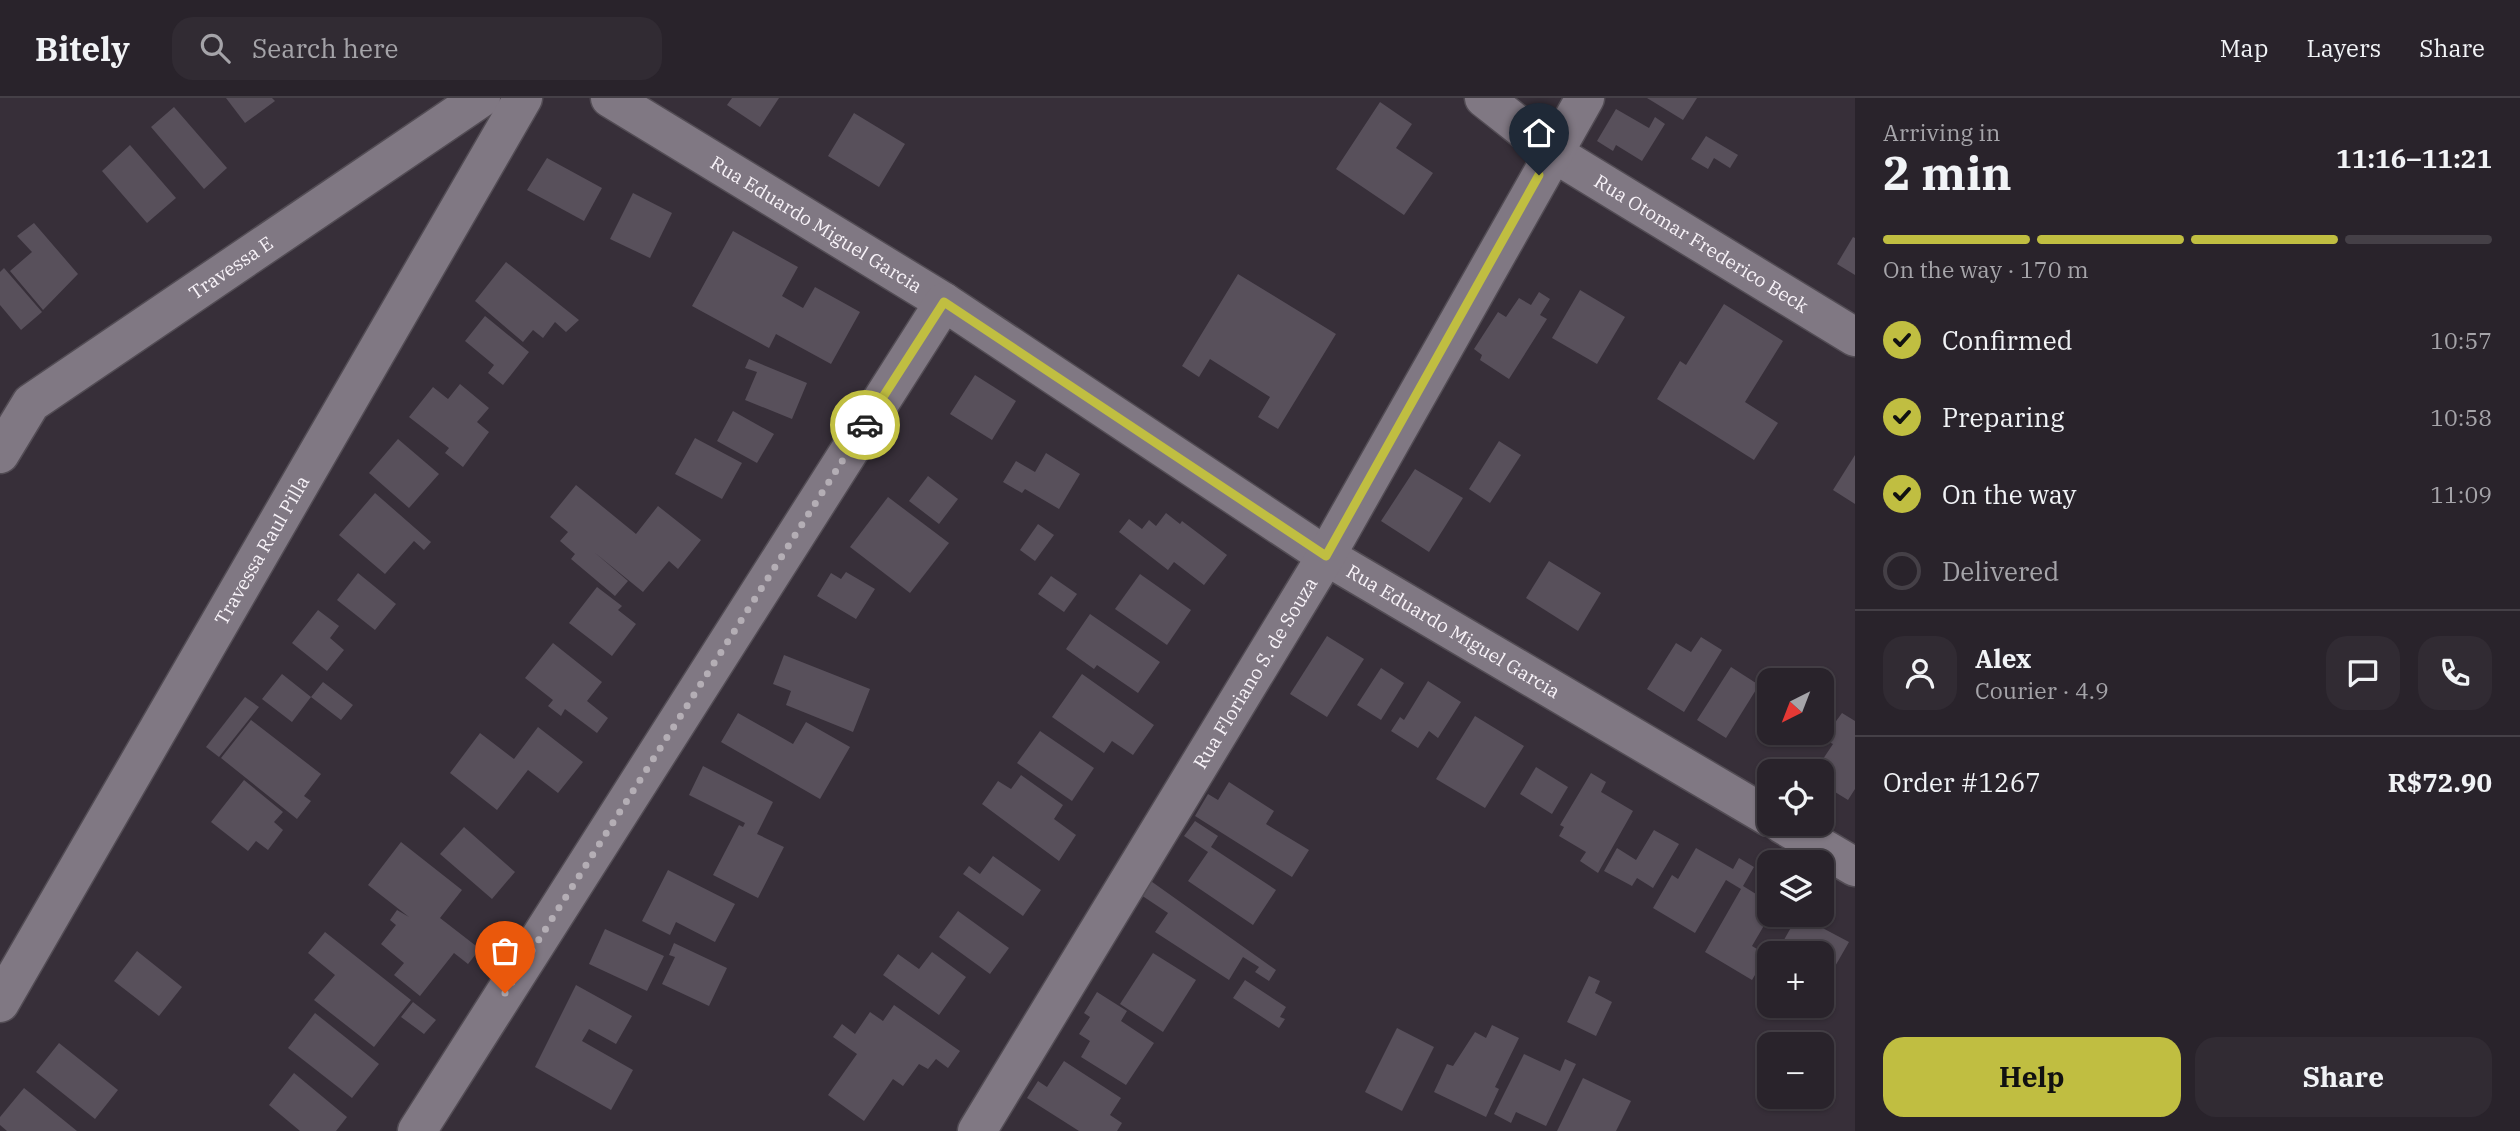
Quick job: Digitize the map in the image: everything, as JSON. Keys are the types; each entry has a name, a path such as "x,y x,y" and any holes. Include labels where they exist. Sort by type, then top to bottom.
{"street":[{"name":"Travessa E","path":"0,454 30,403 481,98"},
{"name":"Travessa Raul Pilla","path":"0,1003 523,98"},
{"name":"Rua Eduardo Miguel Garcia","path":"610,98 944,302 1326,556 1757,810"},
{"name":"Rua Otomar Frederico Beck","path":"1484,98 1552,152 1855,337"},
{"name":"Rua Floriano S. de Souza","path":"977,1131 1326,556 1552,152 1585,98"},
{"path":"417,1131 944,302"},
{"path":"1802,836 1855,867"}],"building":[{"path":"226,98 272,98 275,101 245,123"},
{"path":"732,98 779,98 760,127 727,105"},
{"path":"1647,98 1697,98 1683,120"},
{"path":"1380,102 1412,124 1396,148 1433,173 1404,215 1336,169"},
{"path":"174,107 227,168 204,189 151,127"},
{"path":"1616,109 1649,128 1655,117 1665,124 1642,161 1616,145 1613,151 1597,141"},
{"path":"854,113 905,144 879,187 828,156"},
{"path":"1706,136 1738,155 1730,168 1714,158 1708,169 1691,159"},
{"path":"130,145 176,198 147,223 102,171"},
{"path":"547,158 602,188 584,221 527,190"},
{"path":"633,193 672,213 650,258 610,239"},
{"path":"34,223 78,274 43,310 10,271 32,252 17,236"},
{"path":"733,231 798,267 782,296 803,308 815,287 860,312 831,364 776,334 769,348 692,306"},
{"path":"1853,237 1855,238 1855,275 1837,264"},
{"path":"506,262 579,320 566,332 555,322 543,338 533,330 523,342 475,301"},
{"path":"4,268 42,312 21,330 0,305 0,272"},
{"path":"1238,274 1336,334 1278,429 1258,417 1270,397 1210,359 1199,377 1182,366"},
{"path":"1580,290 1625,317 1597,364 1552,338"},
{"path":"1539,292 1550,299 1540,315 1547,319 1509,379 1480,360 1482,355 1474,349 1498,312 1506,317 1519,298 1531,305"},
{"path":"1724,304 1783,341 1745,402 1778,423 1754,460 1657,399 1680,361 1686,365"},
{"path":"485,316 529,352 503,385 488,373 494,365 465,341"},
{"path":"749,359 807,383 792,419 745,400 757,372 745,368"},
{"path":"975,375 1016,401 992,440 950,414"},
{"path":"460,384 489,408 477,422 489,432 463,467 445,453 449,448 409,417 433,387 448,399"},
{"path":"733,411 774,434 757,463 717,441"},
{"path":"695,438 742,463 722,499 675,474"},
{"path":"398,439 439,474 409,508 369,473"},
{"path":"1499,441 1521,455 1490,503 1469,489"},
{"path":"1046,453 1080,474 1059,509 1025,489 1022,493 1003,482 1016,461 1035,472"},
{"path":"1855,455 1855,504 1833,490"},
{"path":"1415,469 1463,498 1429,552 1381,521"},
{"path":"928,476 958,499 939,524 909,501"},
{"path":"576,485 636,534 658,506 701,540 678,569 669,561 643,592 594,552 628,581 615,596 571,559 575,554 560,541 568,532 550,517"},
{"path":"375,493 431,542 424,550 414,541 385,574 339,535"},
{"path":"888,497 949,543 910,593 850,547"},
{"path":"1166,513 1180,524 1182,521 1227,555 1204,585 1174,562 1168,570 1119,532 1129,519 1142,529 1149,520 1156,526"},
{"path":"1038,524 1054,535 1035,561 1020,550"},
{"path":"1549,561 1601,593 1578,631 1526,598"},
{"path":"846,572 875,589 856,619 817,596 831,573 841,579"},
{"path":"358,573 396,604 375,630 337,600"},
{"path":"1140,574 1191,610 1167,645 1115,609"},
{"path":"1051,576 1077,594 1064,612 1038,594"},
{"path":"597,587 622,606 618,610 636,624 612,656 569,623"},
{"path":"318,610 339,626 330,638 344,650 327,671 292,643"},
{"path":"1090,614 1160,662 1138,693 1097,665 1094,669 1066,649"},
{"path":"1327,636 1364,659 1327,717 1290,694"},
{"path":"1701,637 1722,650 1684,712 1647,689 1676,643 1691,652"},
{"path":"553,643 602,682 587,701 608,718 597,733 565,709 561,716 548,706 553,700 525,678"},
{"path":"784,655 870,689 853,732 786,705 791,691 773,684"},
{"path":"1731,667 1757,684 1757,688 1726,738 1697,720"},
{"path":"1381,668 1404,683 1381,720 1357,705"},
{"path":"282,674 311,697 292,722 262,699"},
{"path":"1082,674 1154,725 1133,755 1112,741 1104,753 1052,717"},
{"path":"1428,681 1461,702 1438,738 1429,731 1418,748 1391,731 1400,717 1404,720"},
{"path":"323,682 353,705 341,720 311,697"},
{"path":"245,697 259,707 219,757 206,747"},
{"path":"738,713 793,744 806,722 850,747 820,799 721,742"},
{"path":"1842,713 1855,721 1855,789 1848,800 1834,791 1834,759 1823,759 1834,746 1834,724"},
{"path":"1475,716 1524,746 1485,808 1436,779"},
{"path":"251,720 321,774 304,796 311,801 297,819 221,758"},
{"path":"538,727 583,762 558,793 528,770 497,810 450,773 480,733 514,759"},
{"path":"1040,731 1094,768 1072,801 1017,763"},
{"path":"703,766 773,802 757,834 784,847 758,898 713,875 739,825 743,827 745,823 689,795"},
{"path":"1536,767 1568,787 1552,814 1520,794"},
{"path":"1591,773 1606,782 1601,792 1633,811 1598,873 1580,861 1586,852 1559,836 1564,827 1560,825"},
{"path":"1021,775 1063,805 1054,819 1076,835 1059,861 982,804 998,781 1011,789"},
{"path":"244,780 283,812 274,822 283,830 268,850 256,841 248,851 211,822"},
{"path":"1229,782 1274,811 1266,824 1309,850 1292,877 1195,816 1208,794 1218,800"},
{"path":"1195,821 1218,836 1211,847 1276,890 1253,925 1188,881 1208,852 1184,836"},
{"path":"464,827 515,872 492,899 440,854"},
{"path":"1654,830 1679,844 1653,888 1637,878 1632,886 1604,871 1617,848 1636,860"},
{"path":"401,842 462,890 440,918 480,949 468,964 454,953 420,996 394,975 404,963 381,944 396,925 390,920 397,910 409,917 368,885"},
{"path":"1696,848 1733,869 1739,858 1754,867 1743,886 1757,895 1757,927 1763,927 1752,946 1757,949 1757,972 1752,980 1705,952 1741,889 1726,880 1695,933 1653,908 1672,875 1678,879"},
{"path":"993,856 1041,890 1023,916 963,874 969,866 980,874"},
{"path":"668,870 735,904 715,942 676,922 670,935 642,921"},
{"path":"1148,879 1276,970 1269,981 1255,972 1259,967 1243,957 1229,980 1155,932 1168,913 1138,893"},
{"path":"958,911 1009,948 990,974 939,937"},
{"path":"1791,927 1821,927 1849,942 1834,968 1834,941 1783,941"},
{"path":"605,929 664,956 647,991 589,964"},
{"path":"325,932 411,1000 374,1047 314,1000 335,975 308,953"},
{"path":"674,943 727,968 709,1006 662,984 675,957 669,955"},
{"path":"137,951 182,987 159,1016 114,981"},
{"path":"932,952 966,977 939,1015 883,975 898,954 919,969"},
{"path":"1153,953 1196,980 1163,1032 1120,1004"},
{"path":"1589,976 1600,981 1595,993 1612,1002 1596,1036 1567,1022"},
{"path":"1245,980 1286,1007 1280,1017 1285,1019 1279,1028 1233,998"},
{"path":"576,985 632,1016 616,1044 589,1029 582,1041 633,1070 611,1110 535,1067"},
{"path":"1097,992 1127,1011 1121,1021 1154,1043 1126,1085 1081,1057 1090,1041 1079,1034 1090,1017 1084,1013"},
{"path":"413,1002 436,1020 424,1034 401,1017"},
{"path":"894,1005 960,1051 948,1068 936,1059 928,1069 919,1064 903,1086 893,1079 864,1121 828,1095 857,1054 833,1037 842,1024 855,1034 870,1012 883,1021"},
{"path":"315,1013 379,1064 352,1098 288,1048"},
{"path":"1492,1025 1519,1038 1495,1087 1499,1089 1486,1117 1434,1092 1447,1064 1453,1066 1475,1032 1486,1038"},
{"path":"1397,1028 1434,1047 1402,1111 1365,1092"},
{"path":"59,1043 118,1090 95,1119 36,1072"},
{"path":"1524,1054 1560,1071 1565,1059 1576,1064 1546,1126 1516,1112 1511,1123 1494,1114"},
{"path":"1064,1061 1121,1098 1110,1115 1122,1123 1117,1131 1079,1131 1027,1098 1038,1081 1047,1087"},
{"path":"294,1073 347,1117 336,1131 300,1131 269,1105"},
{"path":"1583,1078 1631,1101 1616,1131 1557,1131"},
{"path":"24,1088 77,1131 7,1131 0,1125 0,1117"}],"way so far":[{"path":"505,993 865,425"}],"route":[{"path":"865,425 944,302 1326,556 1539,175"}]}
